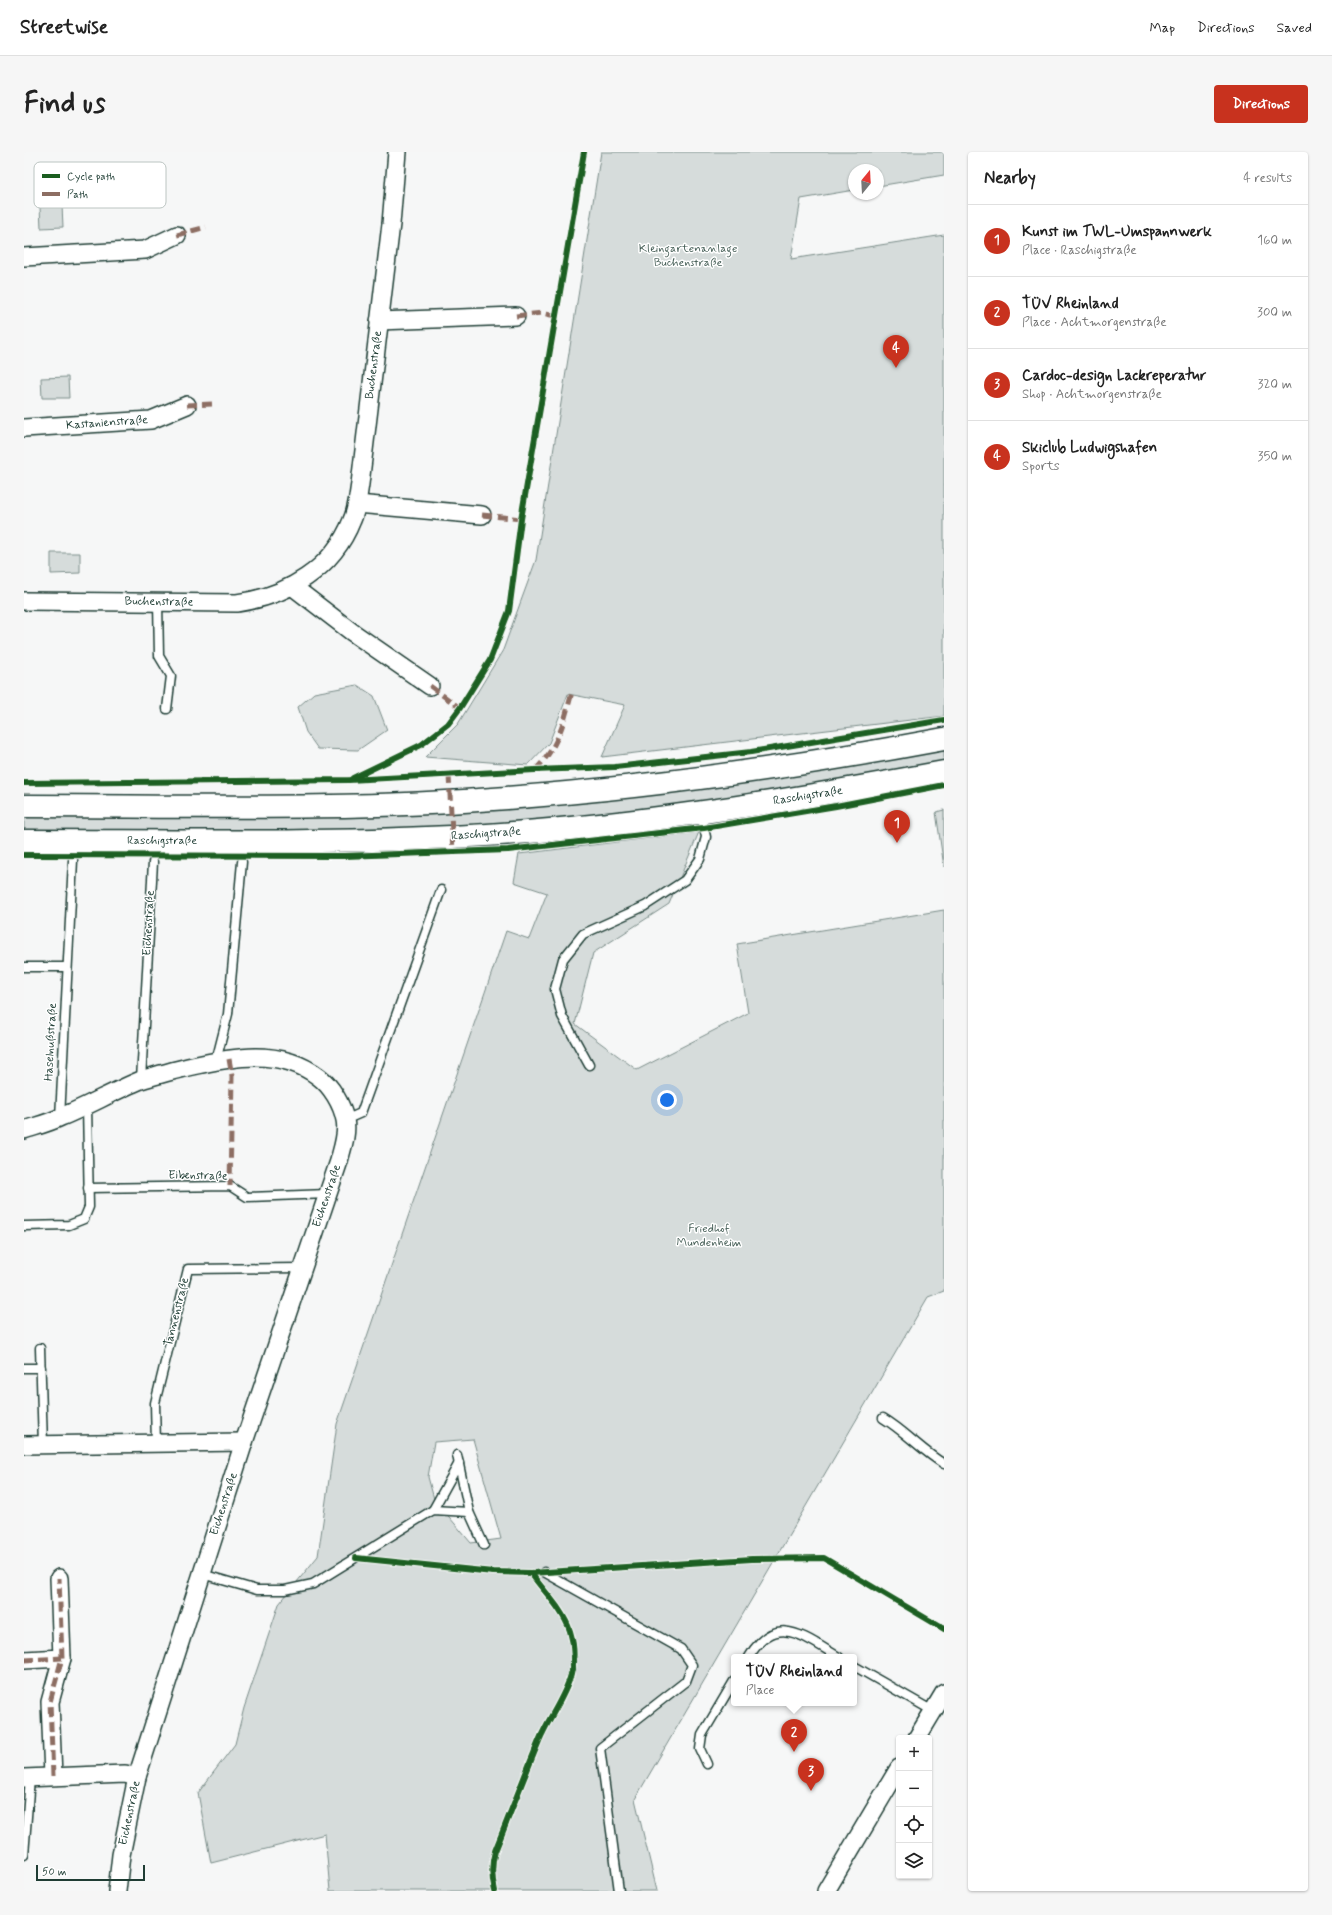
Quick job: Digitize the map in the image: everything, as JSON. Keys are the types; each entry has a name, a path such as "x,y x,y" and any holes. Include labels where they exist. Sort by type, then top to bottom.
{"street":[{"name":"Buchenstraße","path":"24,601 237,603 255,600 292,586 311,575 324,564 345,534 352,520 357,504 397,152"},
{"path":"24,257 145,250 177,234"},
{"name":"Buchenstraße","path":"379,321 516,316"},
{"name":"Kastanienstraße","path":"24,428 151,420 187,405"},
{"path":"357,504 482,515"},
{"path":"292,586 352,632 430,686"},
{"path":"24,806 326,806 506,799 676,782 944,738"},
{"name":"Raschigstraße","path":"24,841 326,842 506,834 680,816 833,792 944,772"},
{"path":"676,782 680,816"},
{"name":"Eichenstraße","path":"24,1130 60,1118 141,1080 216,1061 255,1056 272,1057 295,1062 312,1071 328,1084 338,1100 345,1120 344,1139 339,1162 244,1442 137,1777 121,1855 117,1891"},
{"path":"24,1445 244,1442"},
{"path":"53,1776 50,1702 62,1658 59,1578"},
{"path":"24,1660 62,1658"},
{"path":"919,1735 944,1693"},
{"path":"826,1891 897,1771"},
{"path":"27,1778 125,1774 137,1777"}],"lane":[{"path":"158,602 159,656 171,676 167,709"},
{"path":"589,1065 562,1016 555,989 563,959 583,934 645,906 686,880 700,858 706,837 701,813"},
{"name":"Haselnußstraße","path":"60,1118 73,860"},
{"name":"Eichenstraße","path":"141,1080 153,862"},
{"path":"216,1061 228,1014 242,862"},
{"path":"345,1120 361,1113 441,890"},
{"path":"24,967 67,967"},
{"path":"24,1226 69,1225 84,1219 89,1207 86,1106"},
{"name":"Eibenstraße","path":"88,1188 230,1186 246,1197 328,1194"},
{"name":"Tannenstraße","path":"156,1444 155,1403 188,1269 303,1268"},
{"path":"40,1348 43,1445"},
{"path":"24,1368 41,1368"},
{"path":"882,1418 894,1425 929,1456 944,1464"},
{"path":"202,1574 258,1590 285,1590 313,1584 433,1510 458,1459 469,1512 484,1545"},
{"path":"433,1510 469,1512"},
{"path":"544,1572 681,1649 692,1665 686,1681 600,1748 619,1891"},
{"path":"751,1654 766,1636 782,1630 800,1635 834,1654"},
{"path":"857,1668 933,1711"},
{"path":"707,1764 700,1749 702,1735 731,1686"},
{"path":"24,1855 27,1778"}],"green space":[{"name":"Kleingartenanlage Buchenstraße","path":"601,152 944,152 944,175 884,185 884,164 848,164 848,191 801,199 791,259 944,235 944,716 602,757 625,705 568,694 549,743 528,765 425,757 458,724 503,650 536,560"},
{"path":"40,208 62,208 63,227 41,228"},
{"path":"68,377 69,398 42,398 41,378"},
{"path":"51,553 80,553 80,573 51,574"},
{"path":"357,685 374,696 387,730 358,750 318,749 306,732 298,707 314,693"},
{"path":"944,739 944,772 506,834 24,841 24,806 451,801"},
{"path":"944,810 944,867 936,812"},
{"name":"Friedhof Mundenheim","path":"699,832 669,904 593,953 575,1024 637,1070 748,1013 737,944 944,910 944,1291 928,1297 635,1799 657,1891 330,1891 325,1834 211,1863 198,1793 235,1744 244,1708 279,1604 318,1556 337,1424 506,931 529,939 547,893 514,882 519,854","holes":["473,1439 501,1539 471,1543 434,1499 428,1477 434,1442"]}],"marked path":[{"path":"177,235 206,227"},
{"path":"516,316 542,313 555,316"},
{"path":"187,405 213,404"},
{"path":"482,515 521,519"},
{"path":"430,686 460,708"},
{"path":"535,770 543,762 555,744 563,724 572,692"},
{"path":"449,775 453,852"},
{"path":"229,1059 232,1076 230,1186"},
{"path":"53,1776 50,1702 62,1658 59,1578"},
{"path":"24,1660 62,1658"}],"cycle path":[{"path":"353,778 421,745 448,724 460,708 490,660 509,611 521,519 584,152"},
{"path":"24,783 349,780 615,767 751,752 944,720"},
{"path":"24,855 345,856 508,850 704,828 836,806 944,785"},
{"path":"356,1558 493,1572 531,1573 752,1559 824,1558 944,1629"},
{"path":"495,1891 492,1871 495,1851 539,1741 566,1689 571,1676 573,1662 573,1647 567,1623 558,1608 531,1573"}],"place":[{"name":"Skiclub Ludwigshafen","path":"896,368"},
{"name":"Kunst im TWL-Umspannwerk","path":"897,843"},
{"name":"TÜV Rheinland","path":"794,1752"},
{"name":"Cardoc-design Lackreperatur","path":"811,1791"}]}
